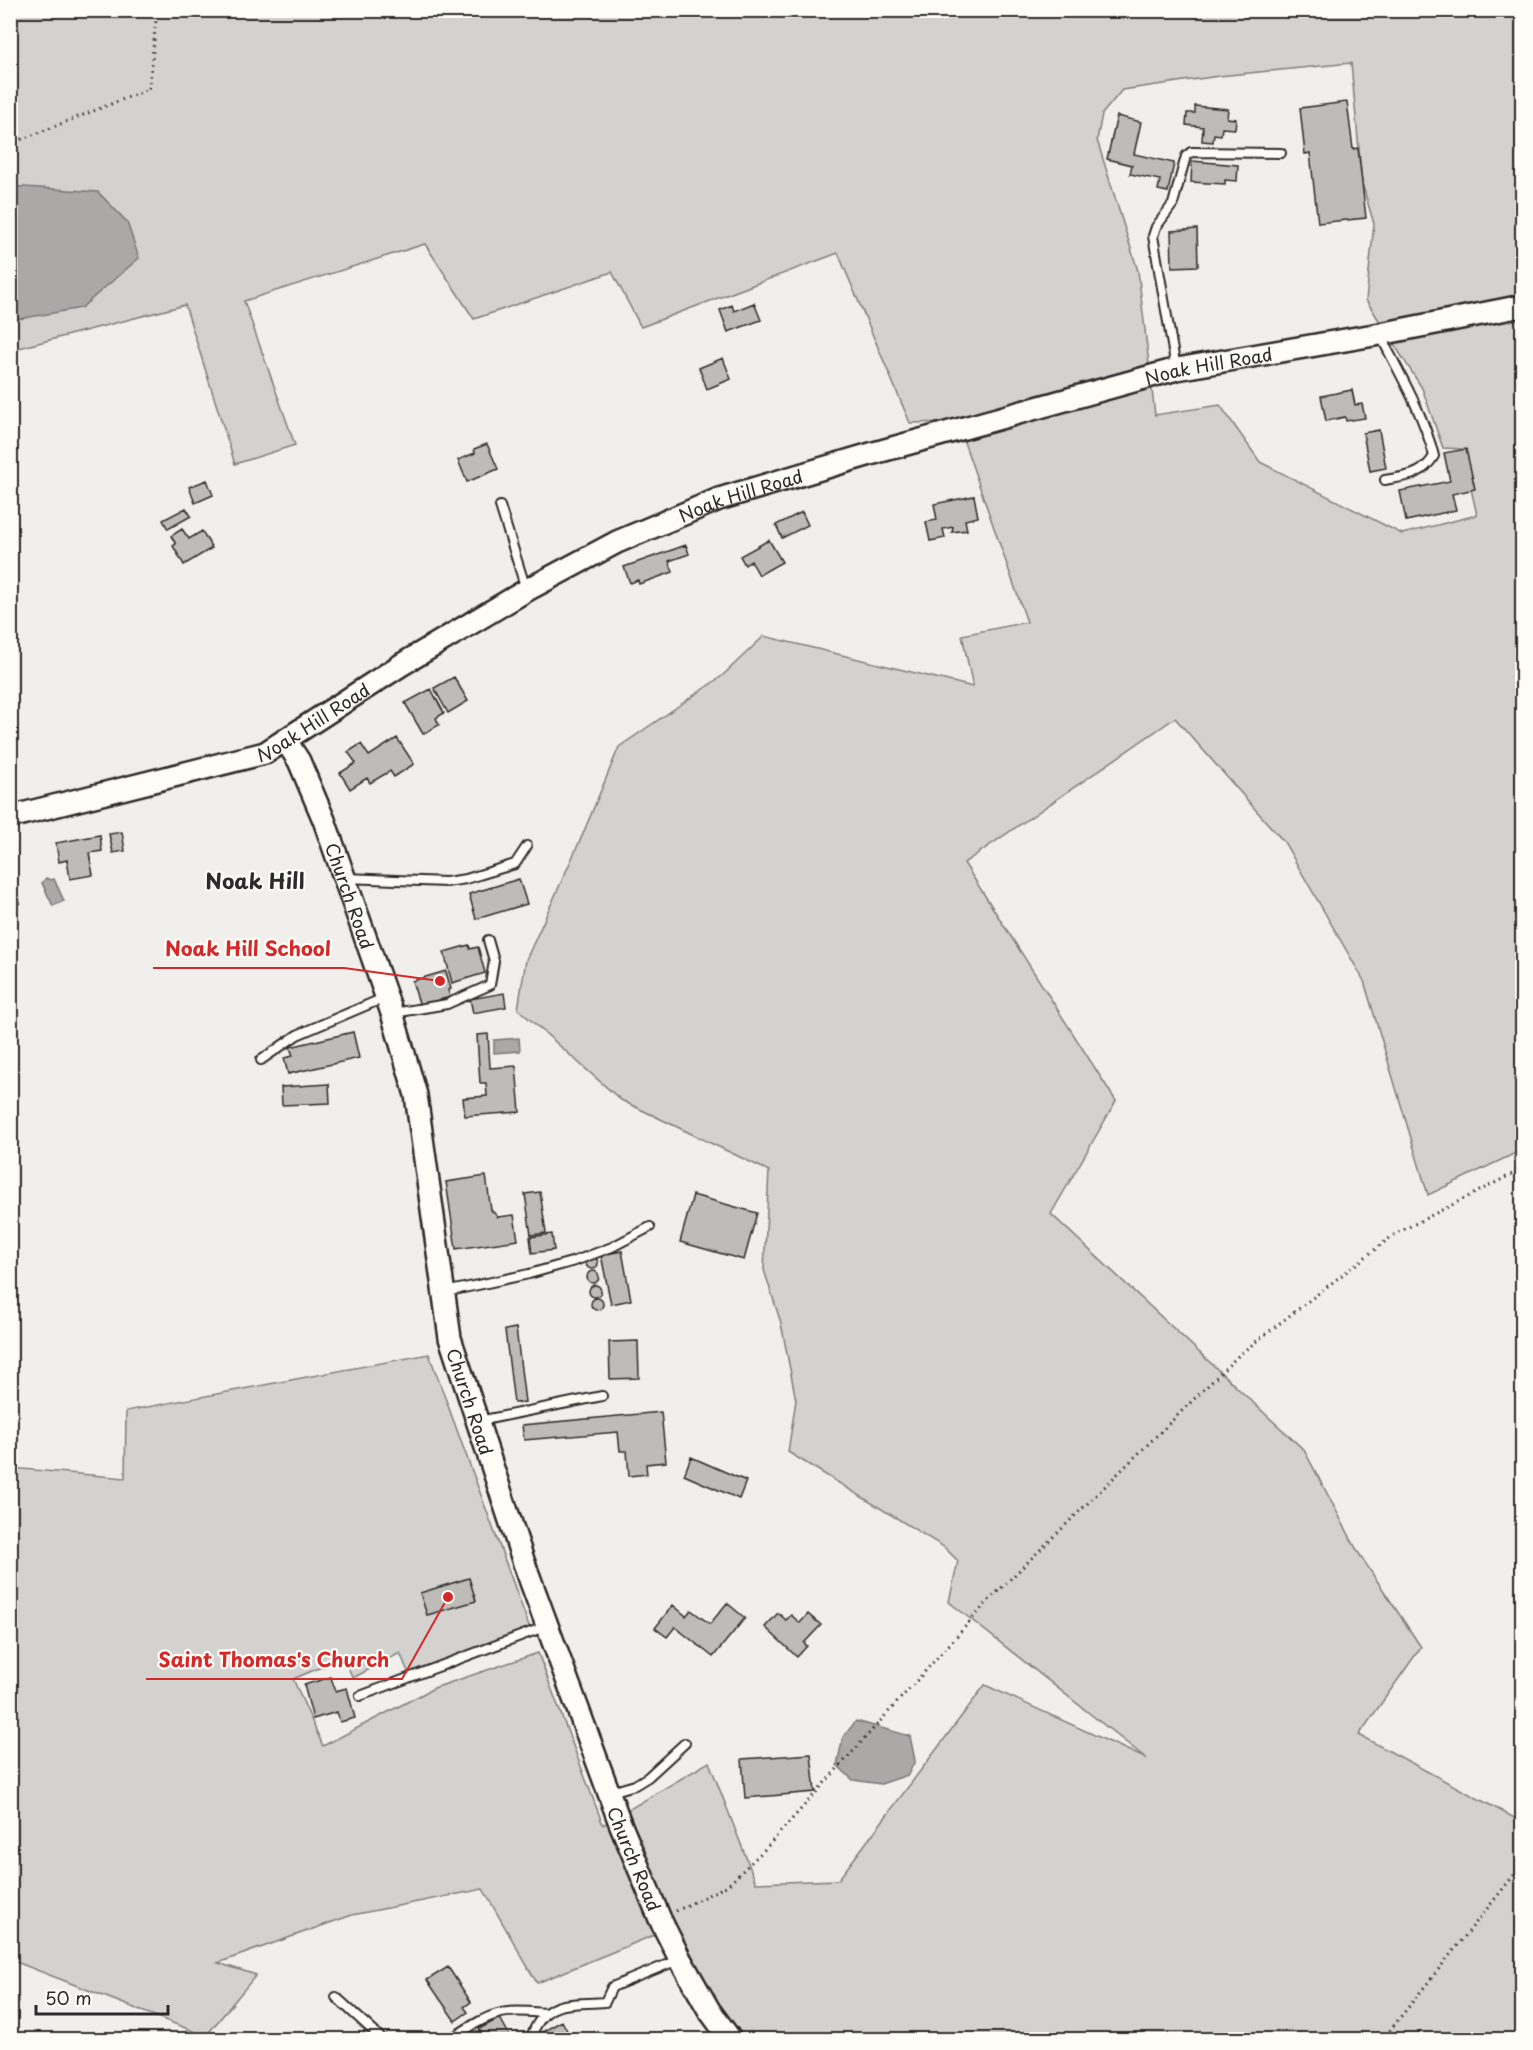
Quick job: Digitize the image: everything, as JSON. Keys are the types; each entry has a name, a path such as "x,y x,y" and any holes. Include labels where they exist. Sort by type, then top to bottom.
{"street":[{"name":"Noak Hill Road","path":"10,817 265,753 401,665 527,590 617,542 719,499 874,453 1177,369 1380,334 1522,306"},
{"name":"Church Road","path":"286,741 303,771 324,820 390,1005 416,1095 450,1338 524,1563 620,1823 660,1919 709,2010 731,2040"}],"lane":[{"path":"1177,369 1152,236 1173,204 1186,156 1191,152 1281,153"},
{"path":"1380,334 1413,399 1429,437 1434,456 1427,467 1414,474 1385,480"},
{"path":"500,506 527,590"},
{"path":"345,878 446,882 466,879 515,864 527,846"},
{"path":"261,1060 297,1035 390,1005 447,1004 490,985 494,961 488,940"},
{"path":"444,1292 529,1274 575,1261 612,1247 650,1227"},
{"path":"478,1421 602,1396"},
{"path":"360,1696 548,1626"},
{"path":"610,1792 635,1785 648,1777 685,1743"},
{"path":"530,2040 540,2018 545,2013 560,2005 605,2002 612,1987 680,1959"},
{"path":"336,1997 382,2040"},
{"path":"449,2040 500,2013 524,2011 545,2013"}],"path":[{"path":"10,144 149,89 157,10"},
{"path":"660,1919 728,1885 766,1848 991,1598 1240,1354 1395,1234 1522,1169"},
{"path":"1382,2040 1522,1865"}],"shaded area":[{"path":"11,11 1522,11 1522,1150 1428,1195 1364,981 1284,842 1175,718 964,863 1116,1101 1051,1214 1304,1450 1358,1552 1421,1647 1359,1735 1522,1822 1522,2039 744,2039 720,2007 676,1926 537,1983 483,1889 352,1915 218,1963 256,1975 206,2036 11,1960 11,1468 125,1478 126,1411 429,1354 532,1634 410,1676 400,1653 353,1678 343,1658 293,1679 323,1746 434,1688 538,1653 603,1825 709,1762 756,1883 838,1880 985,1685 1147,1759 949,1602 958,1561 944,1547 788,1452 796,1400 781,1323 764,1270 769,1171 621,1100 518,1009 526,960 619,747 722,676 764,636 973,687 962,635 1027,622 957,422 910,423 838,253 641,327 612,272 474,319 425,244 244,301 295,445 235,464 185,305 11,350","holes":["1351,63 1362,183 1374,224 1366,300 1422,388 1443,448 1462,449 1477,515 1402,534 1260,462 1220,405 1155,415 1138,271 1097,140 1102,114 1122,90 1219,76"]},
{"path":"10,186 98,192 127,222 139,258 81,308 19,319 11,303"},
{"path":"46,878 54,879 64,901 53,906 42,883"},
{"path":"519,1038 520,1051 494,1053 494,1040"},
{"path":"856,1721 910,1736 915,1761 908,1775 881,1784 853,1780 837,1765 843,1737"}],"building":[{"path":"1347,102 1353,149 1358,148 1366,218 1318,223 1310,153 1305,154 1300,108"},
{"path":"1195,106 1228,109 1227,118 1236,119 1235,129 1222,128 1221,135 1214,134 1213,142 1202,141 1203,127 1186,125 1187,113 1195,113"},
{"path":"1117,116 1141,122 1134,154 1174,163 1168,192 1158,190 1160,180 1130,174 1132,165 1107,159"},
{"path":"1192,161 1238,165 1237,181 1225,180 1225,184 1191,182"},
{"path":"1197,229 1198,266 1172,267 1171,231"},
{"path":"754,303 761,320 728,332 720,310 732,305 734,311"},
{"path":"723,358 731,379 707,389 699,368"},
{"path":"1352,390 1355,405 1362,404 1365,418 1346,421 1345,417 1326,421 1321,396"},
{"path":"1379,430 1386,468 1370,471 1363,433"},
{"path":"487,444 498,469 467,482 458,460 475,453 474,449"},
{"path":"1466,449 1475,489 1452,494 1456,510 1406,521 1400,491 1450,481 1444,453"},
{"path":"207,480 213,495 195,503 189,487"},
{"path":"974,496 978,517 965,520 967,530 952,532 953,527 943,529 945,538 930,541 926,522 937,520 934,504"},
{"path":"186,508 191,516 168,529 163,520"},
{"path":"802,512 808,525 782,538 776,525"},
{"path":"182,529 189,539 202,531 212,548 184,565 173,546 176,544 171,536"},
{"path":"769,540 782,562 759,575 751,561 745,565 740,556"},
{"path":"686,545 689,554 669,561 673,572 639,584 638,580 630,583 624,567"},
{"path":"454,677 468,701 448,713 434,688"},
{"path":"431,689 444,713 436,718 439,725 423,734 405,703"},
{"path":"397,738 414,764 394,777 390,771 370,783 367,778 350,789 340,773 356,763 348,752 361,744 369,756"},
{"path":"122,832 125,851 113,853 109,834"},
{"path":"100,835 102,851 89,853 93,875 70,879 67,860 59,862 56,843"},
{"path":"519,879 527,904 476,919 469,894"},
{"path":"14,886 20,903 10,907 10,887"},
{"path":"469,945 470,949 478,947 485,973 452,983 444,952"},
{"path":"446,971 451,989 448,990 450,997 420,1006 412,981"},
{"path":"504,993 506,1007 473,1013 470,999"},
{"path":"353,1032 359,1058 288,1074 284,1058 293,1056 290,1047"},
{"path":"488,1034 490,1068 516,1066 520,1112 465,1116 463,1098 487,1096 486,1083 480,1083 477,1035"},
{"path":"329,1084 330,1103 282,1105 281,1087"},
{"path":"486,1176 491,1210 498,1217 514,1215 518,1240 456,1249 446,1182"},
{"path":"540,1192 546,1233 531,1235 525,1194"},
{"path":"693,1195 757,1213 744,1260 680,1242"},
{"path":"552,1234 554,1250 532,1253 530,1237"},
{"path":"622,1251 631,1300 611,1304 601,1255"},
{"path":"594,1257 598,1263 594,1269 590,1269 586,1261"},
{"path":"595,1271 599,1277 595,1283 591,1283 587,1275"},
{"path":"597,1285 601,1291 597,1297 593,1297 589,1289"},
{"path":"599,1298 603,1304 599,1310 595,1310 591,1302"},
{"path":"516,1328 525,1402 514,1403 505,1330"},
{"path":"638,1341 639,1378 610,1379 609,1342"},
{"path":"661,1412 666,1462 646,1464 647,1474 629,1476 627,1451 620,1451 618,1432 524,1440 522,1425"},
{"path":"691,1457 746,1481 739,1499 684,1475"},
{"path":"469,1578 476,1601 427,1615 420,1593"},
{"path":"727,1603 745,1618 713,1657 675,1627 667,1637 655,1628 673,1605 686,1616 691,1610 710,1624"},
{"path":"778,1613 786,1620 791,1615 800,1623 808,1614 821,1625 804,1643 807,1646 797,1657 765,1627"},
{"path":"331,1677 335,1691 347,1688 355,1718 340,1722 337,1712 313,1719 304,1685"},
{"path":"811,1754 815,1792 745,1798 742,1759"},
{"path":"448,1967 471,2002 464,2007 468,2012 455,2021 427,1980"},
{"path":"500,2018 512,2040 484,2040 479,2029"},
{"path":"562,2021 572,2040 532,2040 531,2038"}],"place":[{"name":"Noak Hill School","path":"440,981"},
{"name":"Saint Thomas's Church","path":"448,1597"}],"district":[{"name":"Noak Hill","path":"255,880"}]}
